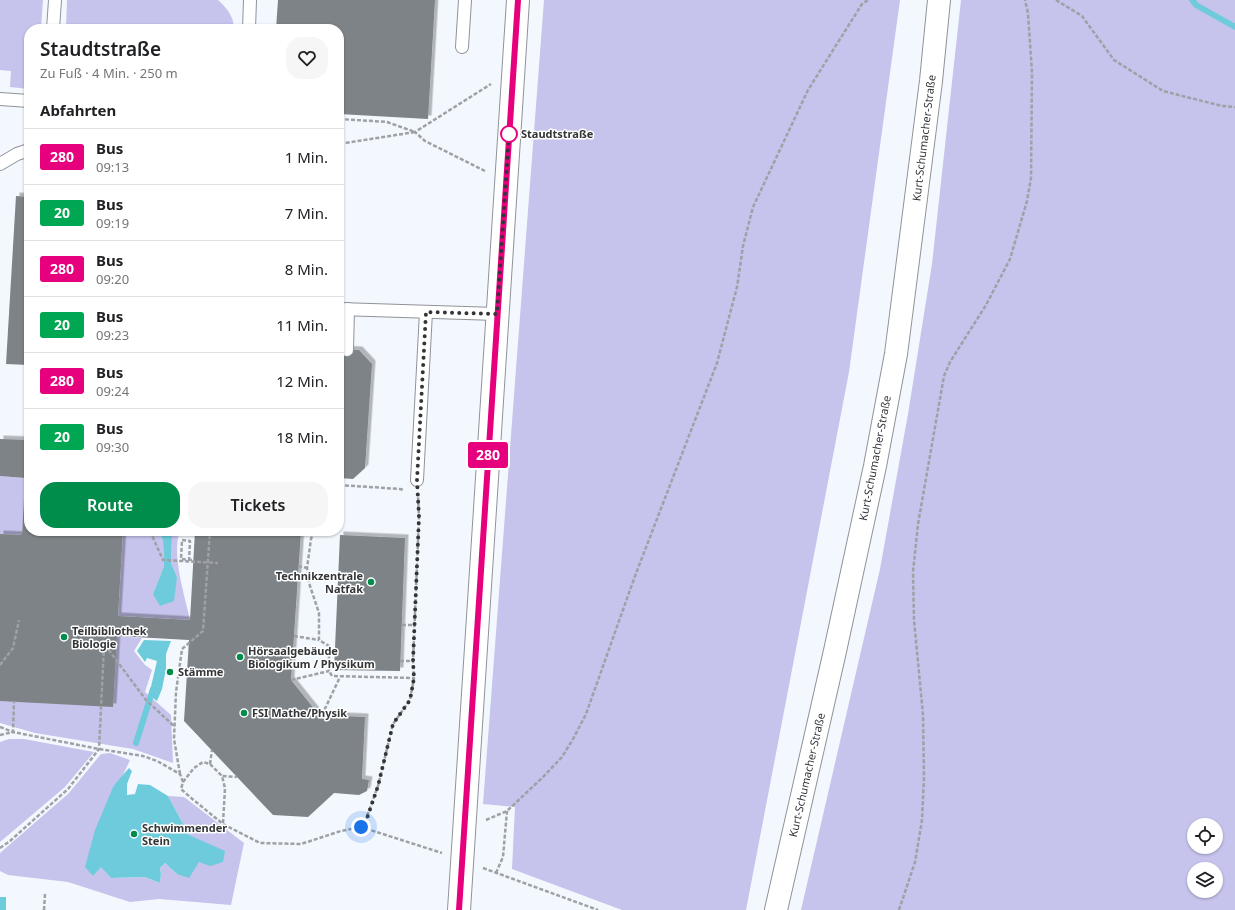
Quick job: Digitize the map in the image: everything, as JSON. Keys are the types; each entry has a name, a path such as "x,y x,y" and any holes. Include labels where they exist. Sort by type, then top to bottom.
{"street":[{"path":"459,910 518,0"},
{"name":"Kurt-Schumacher-Straße","path":"776,910 837,643 875,466 896,354 931,80 939,0"}],"lane":[{"path":"53,24 55,0"},
{"path":"248,24 250,0"},
{"path":"462,47 465,0"},
{"path":"0,99 24,100"},
{"path":"0,164 24,152"},
{"path":"347,350 344,309 497,314"},
{"path":"417,480 426,312"}],"path":[{"path":"465,828 507,811 562,757 586,714 635,576 717,363 737,287 743,246 753,207 808,90 862,4 868,0"},
{"path":"899,910 915,862 922,820 924,777 923,715 914,606 913,572 918,524 944,376 950,362 986,305 1010,260 1027,201 1031,178 1032,72 1028,13 1025,0"},
{"path":"1056,0 1082,16 1114,60 1163,91 1222,106 1235,107"},
{"path":"344,143 415,132 513,69"},
{"path":"344,119 387,122 415,132 425,142 505,182"},
{"path":"344,485 400,489 406,491"},
{"path":"364,827 378,786 393,724 410,700 414,678 414,626 419,517 418,495 412,493"},
{"path":"152,536 163,560 218,563"},
{"path":"183,782 180,774 174,739 176,692 182,649 203,631 210,536"},
{"path":"312,536 307,568 309,583 319,613 319,640"},
{"path":"189,561 189,554 190,541 182,540 180,559 187,559 193,560"},
{"path":"298,566 307,568"},
{"path":"0,665 13,648 19,620"},
{"path":"402,625 414,626"},
{"path":"0,848 10,841 68,789 99,749 105,626"},
{"path":"294,636 319,640 329,646 329,671 332,676 414,678"},
{"path":"104,645 146,700 175,727"},
{"path":"400,661 413,661"},
{"path":"291,680 329,671"},
{"path":"322,715 340,677"},
{"path":"12,732 14,701"},
{"path":"0,727 12,732 143,756 157,761 180,774"},
{"path":"0,735 12,732"},
{"path":"210,764 212,750"},
{"path":"223,824 225,788 222,776 210,764 203,762 194,768 183,782 181,789 223,824 260,843 301,844 341,831 364,827 463,861"},
{"path":"222,776 237,777"},
{"path":"507,811 503,857 496,873 598,910"},
{"path":"44,910 45,894"}],"shaded area":[{"path":"0,0 43,0 41,24 24,24 24,88 10,87 11,71 0,70"},
{"path":"67,0 218,0 229,13 234,24 66,24"},
{"path":"544,0 900,0 849,372 746,910 622,910 512,869 515,807 483,804"},
{"path":"961,0 1235,0 1235,910 801,910 880,569 908,414 932,264"},
{"path":"0,476 24,478 22,535 0,534"},
{"path":"123,536 161,536 163,541 164,566 153,594 177,577 171,563 172,536 179,536 177,551 178,563 190,620 118,616"},
{"path":"161,536 172,536 171,563 177,577 174,601 160,606 153,594 164,566 163,541"},
{"path":"117,636 142,638 134,651 145,665 152,670 145,692 171,715 173,763 133,749 35,733 0,723 0,700"},
{"path":"144,640 171,641 166,654 166,669 162,689 157,701 149,695 157,661 147,658 145,662 137,651"},
{"path":"9,739 24,739 94,752 65,787 0,842 0,742"},
{"path":"110,753 130,760 122,777 114,785 93,876 101,866 111,878 145,877 160,883 160,868 165,863 177,874 204,843 189,835 168,796 184,797 244,843 231,905 159,899 130,902 68,882 8,875 0,871 0,853 69,793 101,754"},
{"path":"129,768 132,771 127,784 127,795 135,794 138,784 150,785 168,796 189,835 225,851 223,862 210,866 199,862 189,878 177,874 165,863 160,868 160,883 145,877 111,878 101,867 93,876 85,867 95,830 114,785"},
{"path":"0,897 6,897 6,910 0,910"}],"building":[{"path":"278,0 435,0 428,119 344,114 344,24 276,24"},
{"path":"16,196 24,197 24,365 6,364"},
{"path":"344,349 359,350 372,364 365,468 353,479 344,478"},
{"path":"0,439 24,440 24,478 0,476"},
{"path":"24,497 24,536 123,536 118,616 190,620 195,536 301,536 291,680 319,715 365,717 362,779 369,780 367,791 359,795 334,793 308,817 273,815 184,721 189,640 117,636 113,707 0,701 0,534 22,535"},
{"name":"Technikzentrale Natfak","path":"340,536 405,538 400,671 334,670"}],"waterway":[{"path":"1192,0 1196,5 1235,27"},
{"path":"136,743 153,689"}],"bus line":[{"name":"280","path":"459,910 518,0"}],"place":[{"name":"Staudtstraße","path":"509,134"},
{"name":"Technikzentrale Natfak","path":"371,582"},
{"name":"Teilbibliothek Biologie","path":"64,637"},
{"name":"Hörsaalgebäude Biologikum / Physikum","path":"240,657"},
{"name":"Stämme","path":"170,672"},
{"name":"FSI Mathe/Physik","path":"244,713"},
{"name":"Schwimmender Stein","path":"134,834"}],"route":[{"path":"361,827 364,827 378,786 393,724 410,700 414,678 413,661 419,517 417,480 426,312 497,314 509,134"}]}
